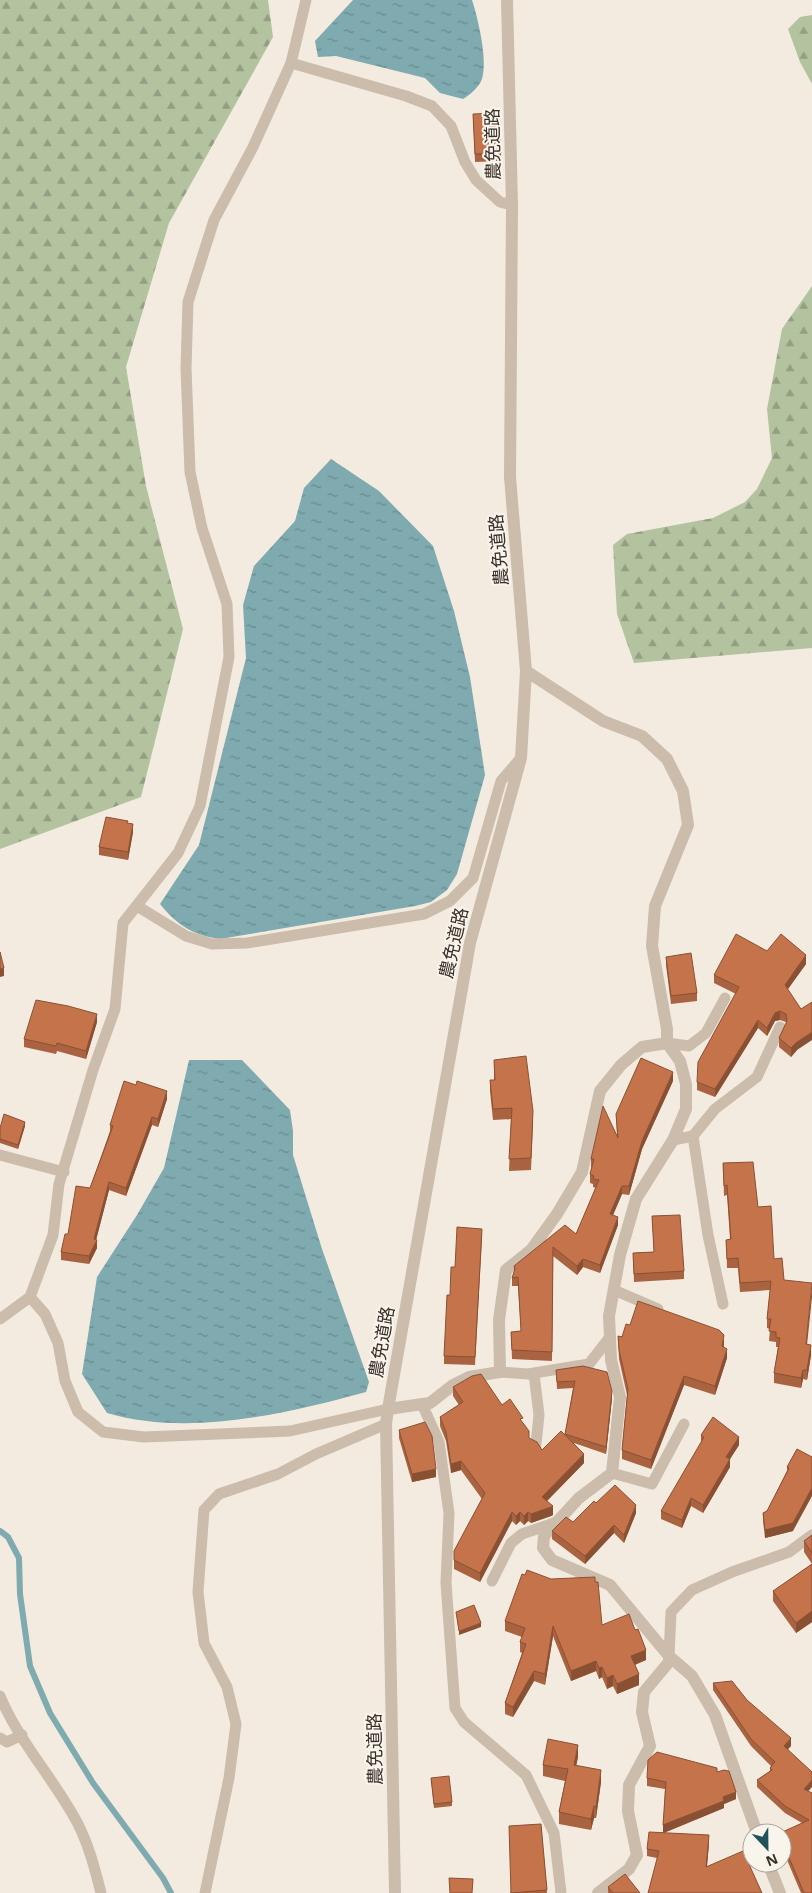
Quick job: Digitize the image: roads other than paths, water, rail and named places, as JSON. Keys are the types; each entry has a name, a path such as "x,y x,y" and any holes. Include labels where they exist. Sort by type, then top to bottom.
{"street":[{"name":"農免道路","path":"396,1893 386,1424 470,943 521,758 526,671 510,477 512,205 507,0"},
{"path":"526,671 603,721 642,736 666,759 683,791 688,825 655,906 652,946 667,1029 667,1043 680,1060 686,1084 686,1109 673,1140 636,1199 620,1255 609,1316 611,1360 620,1397 612,1473 579,1498 544,1536 543,1548 552,1560 610,1585 669,1656 692,1676 715,1715 753,1823"},
{"path":"388,1408 430,1403 453,1385 469,1377 500,1372 499,1320 506,1270 531,1250 557,1214 582,1172 600,1092 621,1065 642,1048 667,1043"},
{"path":"598,1893 629,1869 637,1855 628,1811 629,1785 650,1746 642,1712 644,1692 669,1662 669,1656"},
{"path":"772,1873 780,1893"}],"lane":[{"path":"0,1319 30,1297 53,1235 59,1184 93,1070 115,1009 123,922 178,853 200,806 229,657 227,604 202,528 190,472 186,368 188,302 214,220 253,148 291,63 306,0"},
{"path":"291,63 406,96 432,106 451,126 465,162 476,180 500,202 512,205"},
{"path":"137,906 186,936 212,944 247,943 424,914 450,901 473,878 501,781 521,758"},
{"path":"667,1043 689,1046 706,1033 726,998"},
{"path":"673,1140 693,1136 715,1109 757,1077 780,1027"},
{"path":"693,1136 708,1235 723,1304"},
{"path":"0,1155 64,1172"},
{"path":"614,1290 658,1309"},
{"path":"30,1297 44,1314 58,1343 65,1381 78,1412 103,1432 144,1437 290,1431 388,1408"},
{"path":"500,1372 534,1374 589,1364 610,1337"},
{"path":"534,1374 539,1415 536,1444"},
{"path":"422,1404 439,1442 449,1513 446,1583 455,1708 464,1722 526,1775 554,1833 561,1893"},
{"path":"205,1893 229,1778 236,1724 227,1687 204,1643 198,1592 204,1510 219,1494 278,1474 316,1454 386,1424"},
{"path":"612,1473 652,1484 684,1424"},
{"path":"492,1581 511,1543 522,1534 557,1522"},
{"path":"669,1656 671,1612 692,1590 732,1572 789,1552 812,1535"},
{"path":"0,1696 77,1823 93,1862 101,1893"},
{"path":"0,1738 7,1742 22,1735"}],"water":[{"path":"353,0 472,0 479,28 484,62 484,71 479,85 463,99 440,93 425,78 336,56 318,57 315,41"},
{"path":"331,459 379,491 433,546 454,611 470,677 485,775 457,874 447,890 431,902 220,939 202,935 180,924 160,904 199,845 246,658 243,605 254,566 295,521 304,488"},
{"path":"189,1060 242,1060 290,1110 293,1131 293,1155 322,1249 369,1382 366,1392 270,1415 204,1423 171,1423 138,1420 107,1413 82,1374 97,1277 137,1215 164,1168"}],"waterway":[{"path":"0,1531 8,1537 19,1558 20,1594 30,1666 50,1713 93,1783 163,1878 171,1893"}]}
